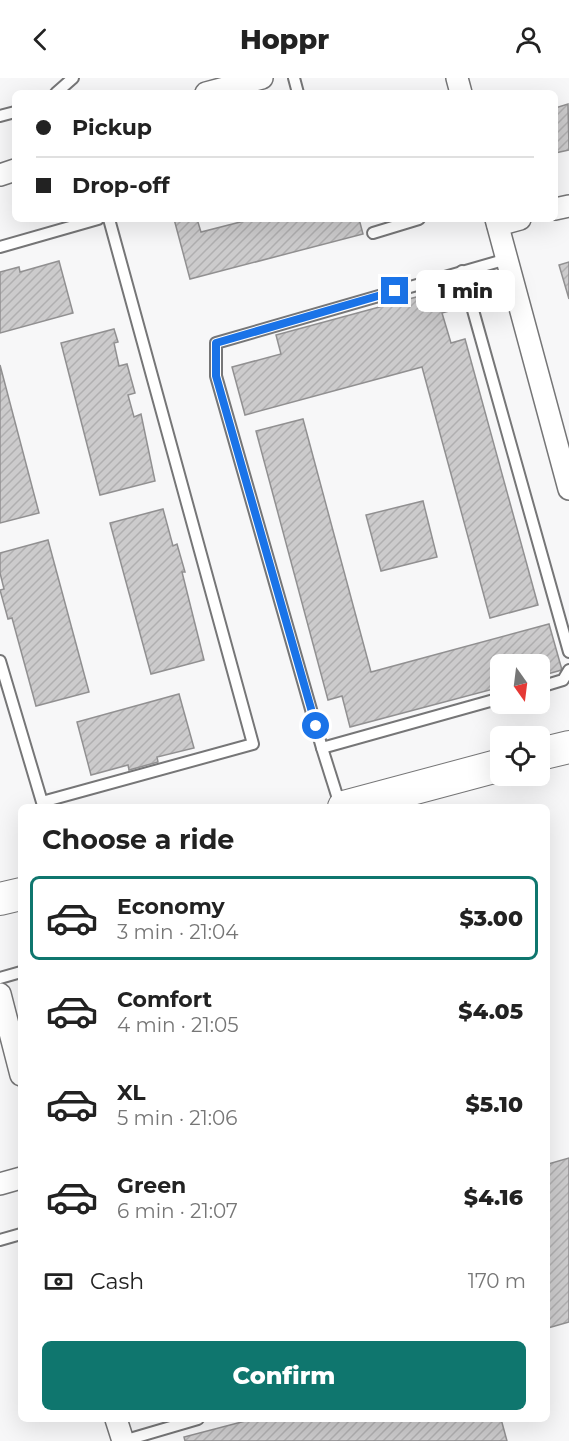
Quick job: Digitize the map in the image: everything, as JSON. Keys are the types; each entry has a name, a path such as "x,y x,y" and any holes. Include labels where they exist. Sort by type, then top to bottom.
{"main road":[{"path":"550,752 569,747"},
{"path":"357,804 490,768"},
{"path":"0,899 18,895"}],"street":[{"path":"223,90 262,78"},
{"path":"497,222 568,477"},
{"path":"0,994 18,1064"},
{"path":"0,1184 18,1179"},
{"path":"117,1422 123,1441"}],"lane":[{"path":"60,90 74,78"},
{"path":"0,247 88,222"},
{"path":"0,661 42,802 253,744 110,222"},
{"path":"373,233 409,222"},
{"path":"345,804 322,748 216,376 216,343 507,259"},
{"path":"462,271 569,652"},
{"path":"550,684 563,680 569,670"},
{"path":"322,748 490,701"},
{"path":"0,978 18,973"},
{"path":"0,1240 18,1235"},
{"path":"123,1441 187,1422"}],"building":[{"path":"568,104 569,150 558,152 558,107"},
{"path":"175,222 198,222 201,232 240,222 360,222 363,234 190,279"},
{"path":"59,261 73,313 0,333 0,272 19,267 20,272"},
{"path":"569,262 569,299 559,265"},
{"path":"457,286 463,307 442,313 451,343 465,339 538,605 490,618 422,367 245,415 232,367 281,354 276,335"},
{"path":"114,329 118,342 114,343 119,366 127,364 135,393 128,395 134,417 141,414 155,481 100,495 61,343"},
{"path":"0,365 39,513 0,523"},
{"path":"303,419 371,672 549,624 562,670 550,673 550,654 490,654 490,690 350,727 342,696 328,700 256,431"},
{"path":"423,501 437,557 381,571 366,515"},
{"path":"163,509 173,546 177,544 185,572 182,572 204,660 151,674 110,523"},
{"path":"48,540 89,692 36,706 12,618 8,619 0,590 4,589 0,573 0,553"},
{"path":"179,694 194,748 157,757 158,762 129,770 128,765 91,775 77,722"},
{"path":"569,1158 569,1322 550,1327 550,1163"},
{"path":"242,1422 502,1422 507,1441 185,1441 184,1437"}],"route":[{"path":"316,726 216,376 216,343 395,291"}]}
